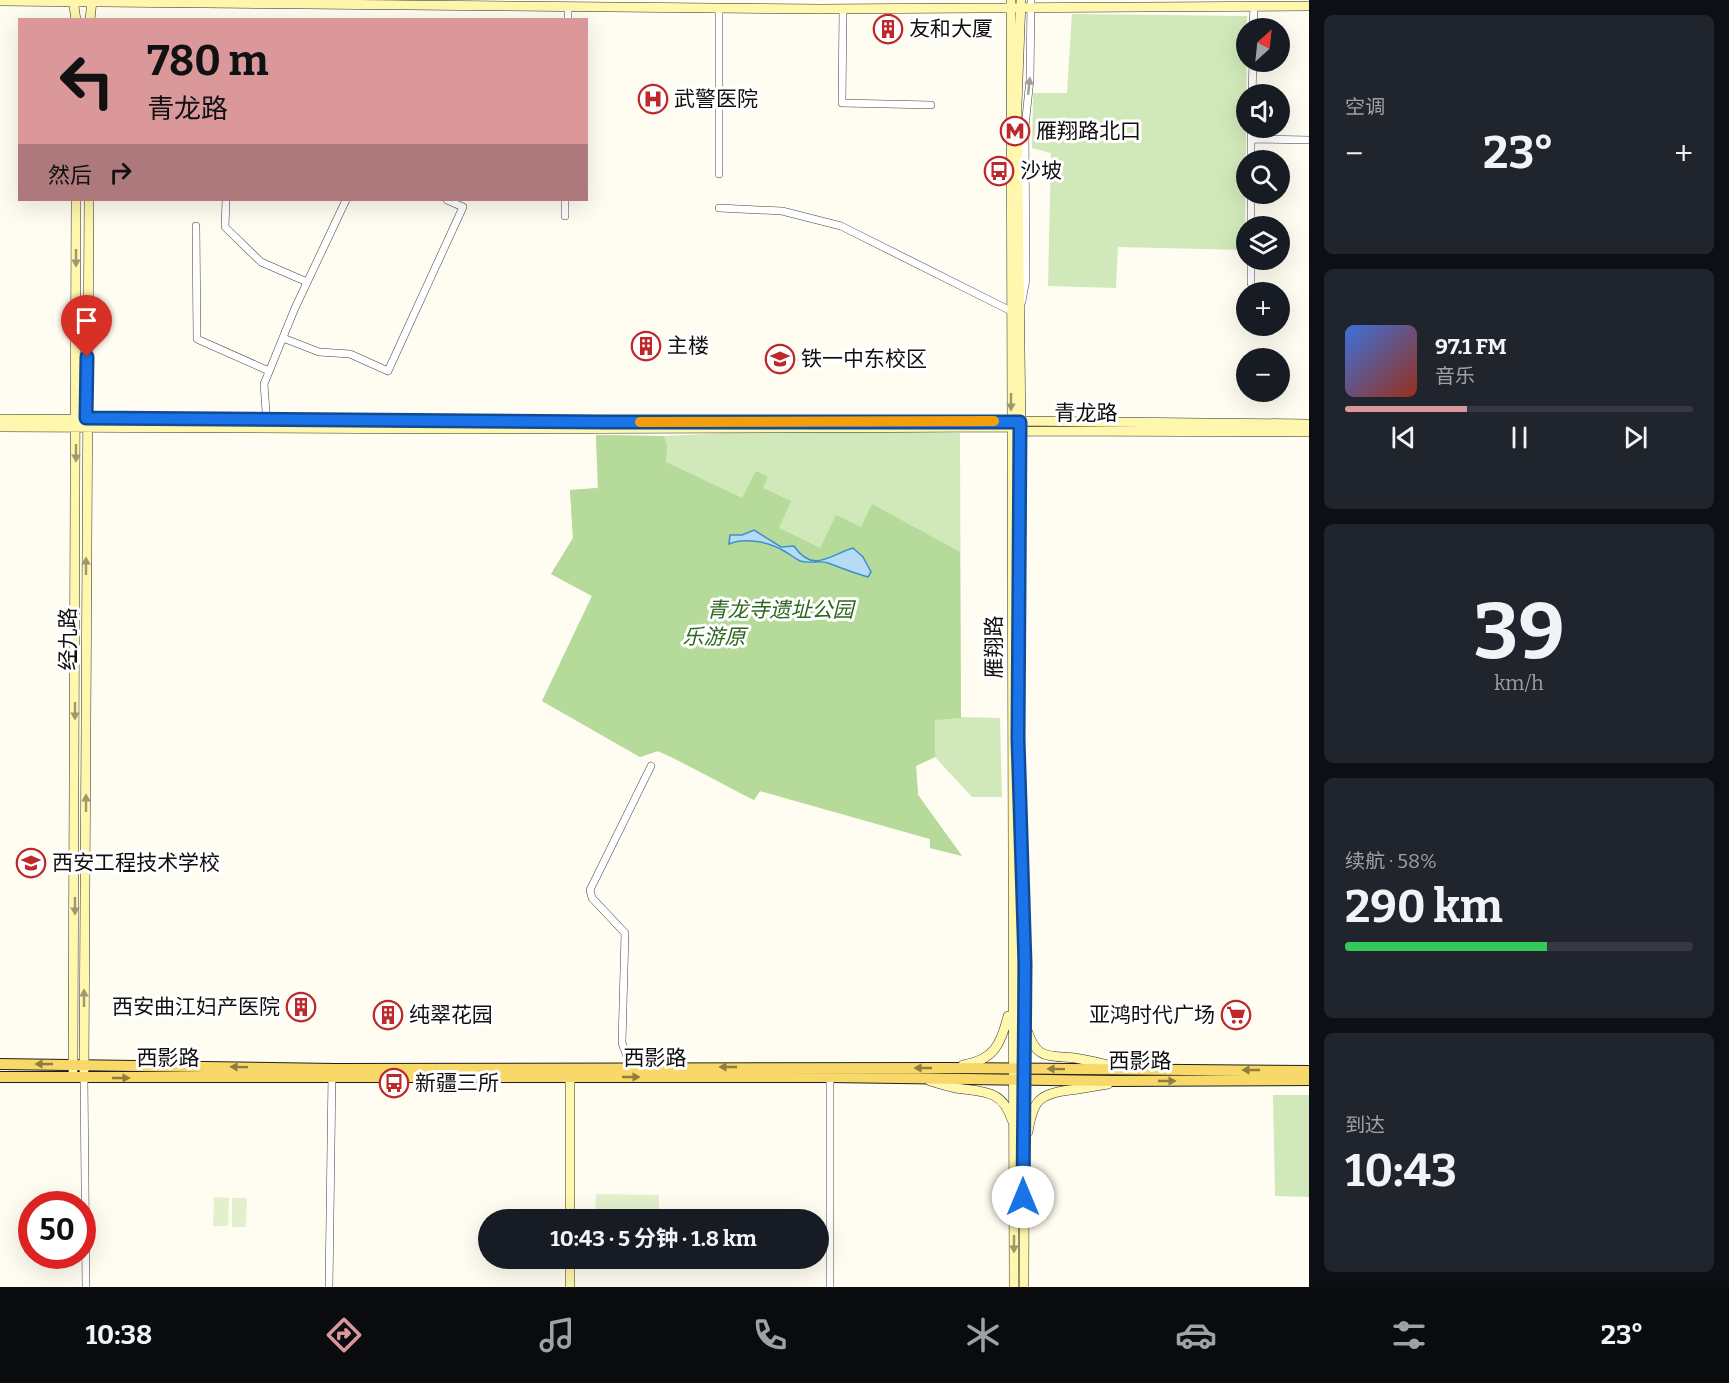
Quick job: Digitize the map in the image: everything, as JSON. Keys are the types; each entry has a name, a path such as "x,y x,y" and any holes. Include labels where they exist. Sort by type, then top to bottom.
{"main road":[{"path":"90,18 92,0"},
{"path":"0,1 92,0 843,9 1021,4 1309,6"},
{"path":"73,1 76,18"},
{"name":"雁翔路","path":"1018,1068 1024,1018 1025,964 1018,739 1015,311 1021,4"},
{"name":"经九路","path":"76,201 79,1064"},
{"name":"经九路","path":"78,1078 88,201"},
{"name":"青龙路","path":"0,418 76,422 464,429 1309,424"},
{"name":"青龙路","path":"0,427 76,422"},
{"name":"雁翔路","path":"1016,425 1012,1002 1023,1161 1024,1287"},
{"name":"青龙路","path":"1016,425 1309,432"},
{"path":"947,1068 979,1061 995,1049 1003,1036 1012,1002"},
{"path":"1024,1018 1032,1044 1044,1055 1081,1059 1129,1076"},
{"name":"西影路","path":"0,1065 79,1064 332,1073 570,1077 830,1077 928,1080 1019,1080 1309,1071"},
{"name":"西影路","path":"0,1077 78,1078 631,1067 1018,1068 1129,1076 1309,1080"},
{"path":"1023,1161 1032,1114 1042,1097 1052,1092 1129,1076"},
{"path":"570,1077 570,1209"},
{"path":"928,1080 955,1088 990,1093 1008,1110 1014,1128"},
{"name":"雁翔路","path":"1014,1287 1014,1128 1019,1080"},
{"path":"570,1269 570,1287"}],"street":[{"path":"719,208 782,211 841,226 1015,311 1026,279 1025,127 1030,79 1021,4"},
{"path":"1253,18 1254,6"},
{"path":"568,7 568,18"},
{"path":"719,8 719,174"},
{"path":"843,9 842,103 931,105"},
{"path":"1251,150 1251,139 1309,140"},
{"path":"226,201 225,227 261,262 307,282"},
{"path":"267,424 264,384 307,282 346,201"},
{"path":"283,338 319,352 350,354 388,371 464,207 449,201"},
{"path":"565,201 565,216"},
{"path":"196,226 197,339 269,371"},
{"path":"631,1067 622,1043 625,933 592,898 590,890 651,766"},
{"path":"329,1287 332,1073"},
{"path":"830,1077 830,1287"},
{"path":"78,1078 86,1287"}],"green space":[{"path":"1072,14 1247,16 1247,18 1236,18 1236,72 1247,72 1246,84 1236,84 1236,138 1246,138 1246,150 1236,150 1236,204 1245,204 1245,216 1236,216 1236,250 1118,247 1116,288 1048,286 1051,153 1032,148 1033,93 1067,93"},
{"name":"乐游原","path":"790,430 960,433 961,717 1000,718 1002,797 972,797 935,757 916,766 918,795 962,856 930,848 930,839 760,791 754,800 658,751 640,757 542,701 592,596 551,574 573,538 570,490 598,488 596,435 664,436"},
{"name":"乐游原","path":"596,435 664,436 667,445 666,462 742,498 756,471 768,477 763,488 791,501 779,528 820,548 836,515 861,527 872,504 960,552 961,718 935,720 935,757 916,766 918,795 962,856 930,848 930,839 760,791 754,800 658,751 640,757 542,701 592,596 551,574 573,538 570,490 598,488"},
{"path":"1273,1095 1309,1095 1309,1197 1275,1196"},
{"path":"596,1194 659,1195 659,1209 595,1209"},
{"path":"214,1197 229,1198 228,1226 213,1226"},
{"path":"232,1198 247,1198 246,1227 232,1227"}],"water":[{"path":"754,530 781,547 794,546 808,559 815,561 853,548 863,557 871,572 868,577 825,562 800,561 778,548 757,541 729,544 730,535 742,535"}],"slow traffic":[{"path":"640,422 994,421"}],"place":[{"name":"友和大厦","path":"888,29"},
{"name":"武警医院","path":"653,99"},
{"name":"雁翔路北口","path":"1015,131"},
{"name":"沙坡","path":"999,171"},
{"name":"主楼","path":"646,346"},
{"name":"铁一中东校区","path":"780,359"},
{"name":"西安工程技术学校","path":"31,863"},
{"name":"西安曲江妇产医院","path":"301,1007"},
{"name":"纯翠花园","path":"388,1015"},
{"name":"亚鸿时代广场","path":"1236,1015"},
{"name":"新疆三所","path":"394,1083"}],"route":[{"path":"87,357 86,418 1020,422 1018,739 1025,964 1023,1197"}],"park label":[{"name":"青龙寺遗址公园","path":"780,610"}]}
